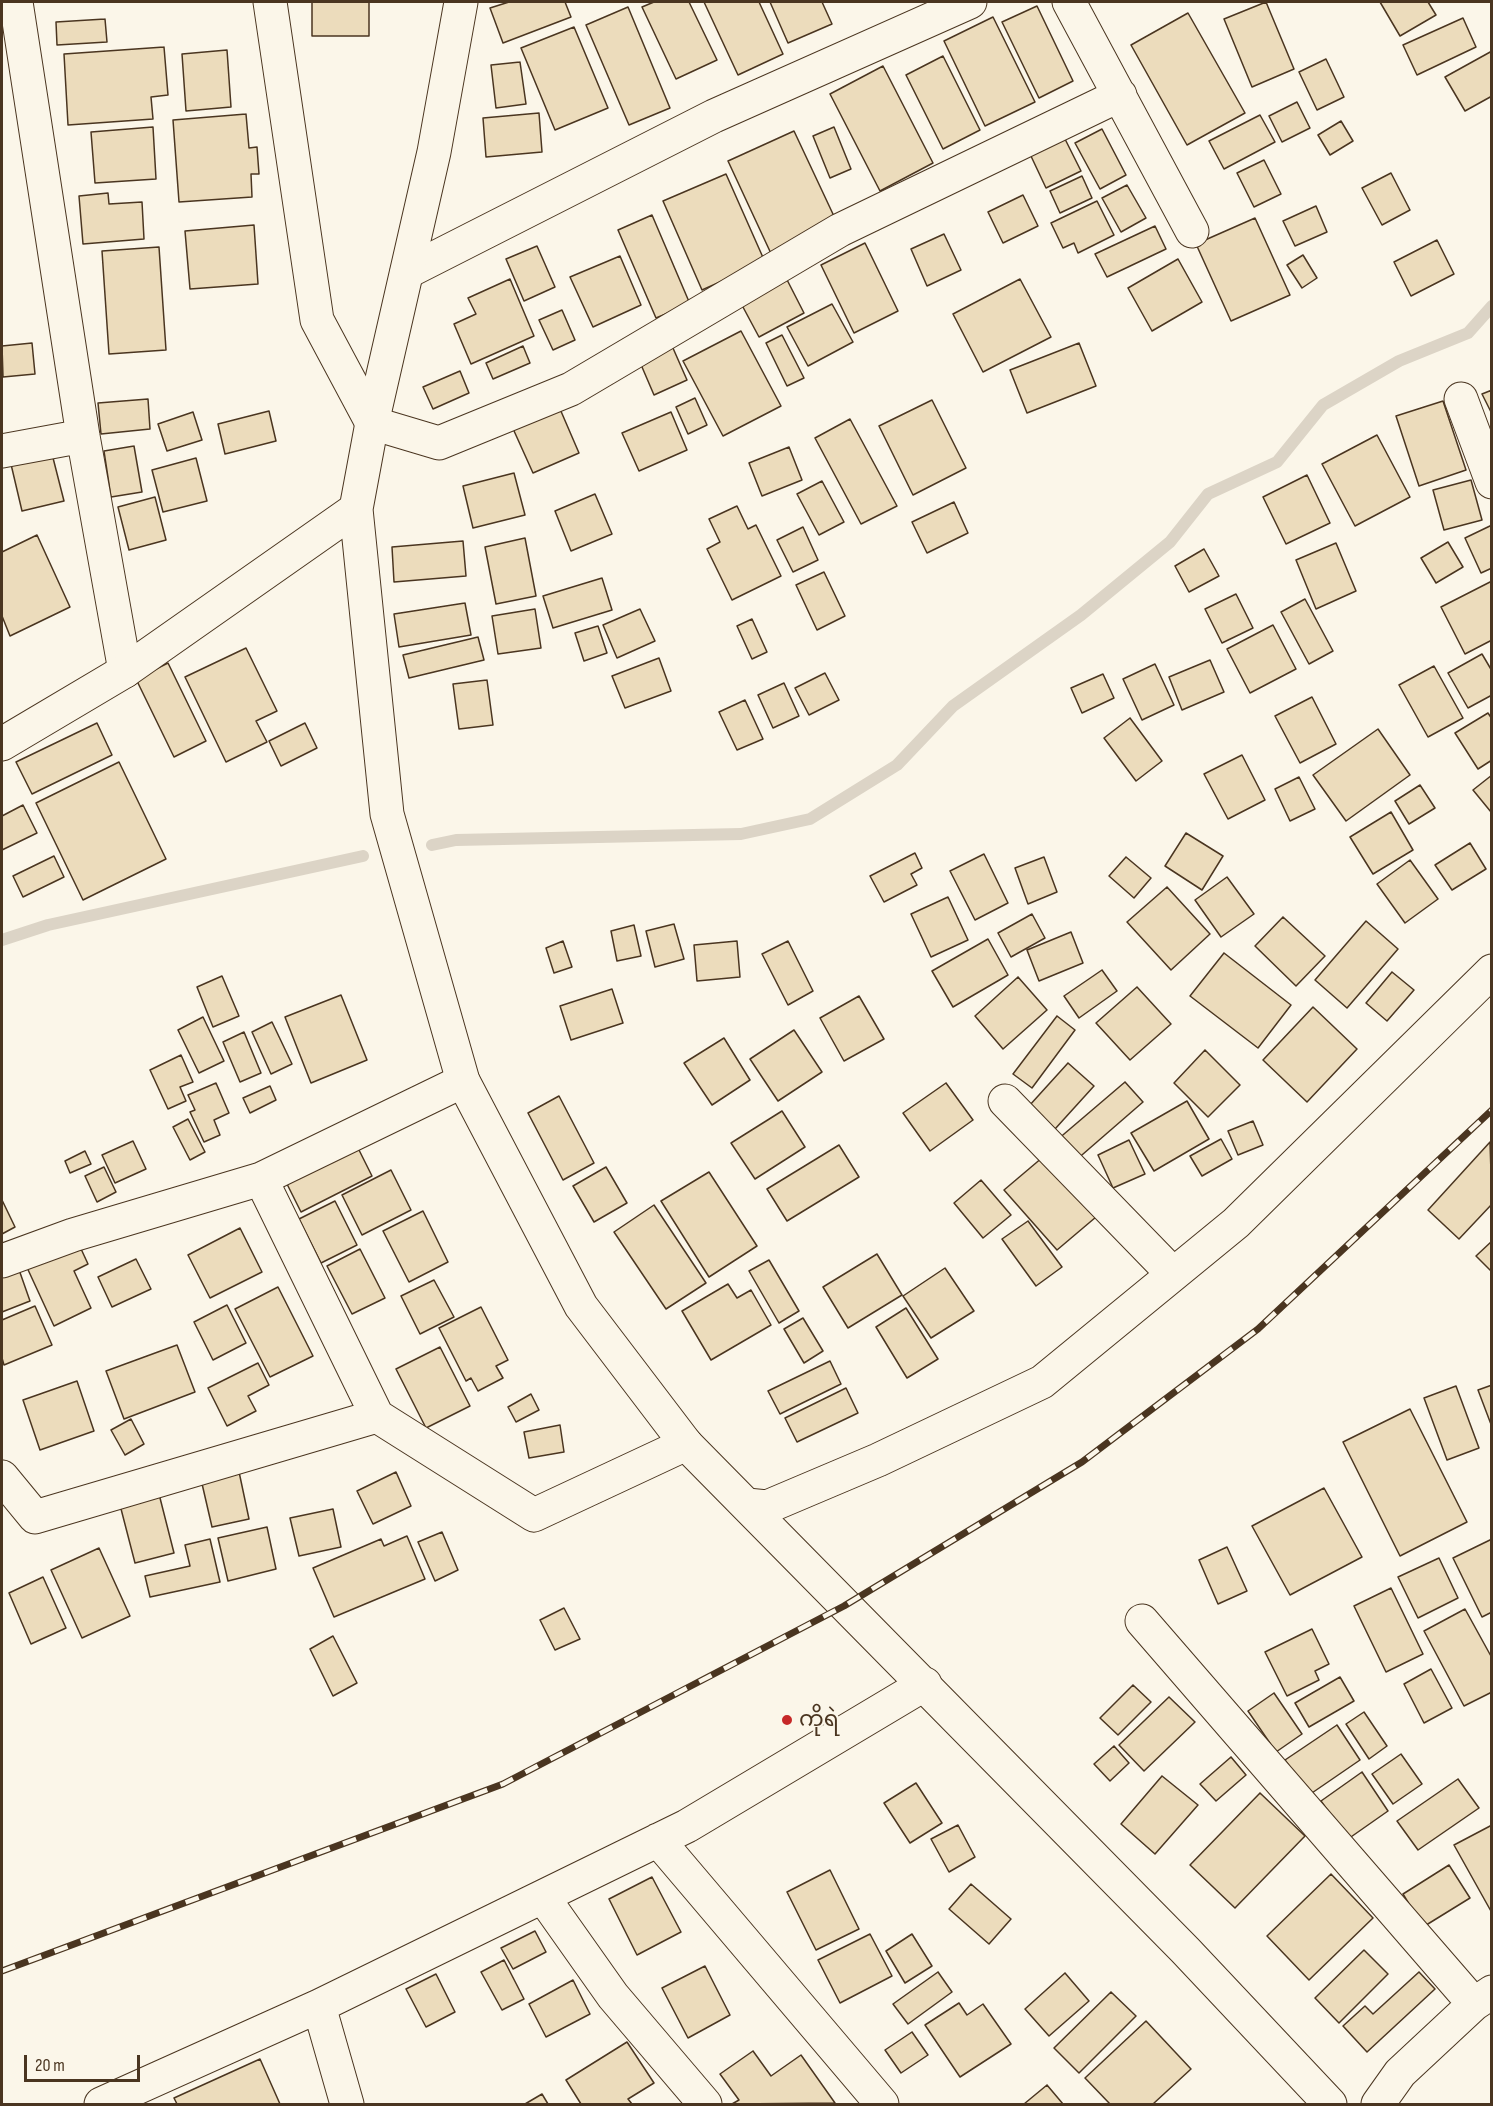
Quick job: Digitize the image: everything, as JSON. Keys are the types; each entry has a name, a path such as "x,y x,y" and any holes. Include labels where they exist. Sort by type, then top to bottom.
{"street":[{"path":"16,2 83,436 125,671"},
{"path":"270,2 316,320 372,423 439,443 571,388 840,230 1120,95"},
{"path":"461,2 434,152 372,423 356,509 387,814 463,1081 581,1306 686,1444 1185,1950 1330,2104"},
{"path":"407,272 714,116 970,2"},
{"path":"1069,2 1192,231"},
{"path":"1461,399 1491,482"},
{"path":"2,451 83,436"},
{"path":"2,744 125,671 356,509"},
{"path":"747,1505 767,1507 878,1460 1042,1382 1236,1223 1491,971"},
{"path":"2,1261 73,1235 261,1179 463,1081"},
{"path":"1005,1101 1173,1274"},
{"path":"261,1179 377,1416 534,1515 686,1444"},
{"path":"2,1477 35,1517 377,1416"},
{"path":"1142,1622 1483,1998 1400,2073 1378,2104"},
{"path":"101,2104 319,2006 658,1840 697,1820 925,1684"},
{"path":"658,1840 882,2104"},
{"path":"543,1897 614,1996 705,2104"},
{"path":"319,2006 347,2104"}],"building":[{"path":"312,2 369,2 369,36 312,36"},
{"path":"509,2 565,2 571,17 503,43 490,8"},
{"path":"654,2 689,2 717,60 676,79 642,7"},
{"path":"704,2 759,2 783,54 738,75"},
{"path":"770,2 822,2 832,24 788,43"},
{"path":"1266,2 1294,69 1252,87 1224,19"},
{"path":"1380,2 1428,2 1436,15 1400,36"},
{"path":"1037,6 1073,81 1039,98 1002,22"},
{"path":"628,7 670,108 629,125 586,25"},
{"path":"1188,13 1245,113 1187,145 1131,45"},
{"path":"993,17 1035,102 985,126 944,41"},
{"path":"1463,18 1476,47 1417,75 1403,45"},
{"path":"105,19 107,42 57,45 56,22"},
{"path":"574,27 608,108 555,130 521,48"},
{"path":"164,47 168,95 151,97 153,119 68,125 64,54"},
{"path":"227,50 231,107 186,111 182,54"},
{"path":"1492,51 1492,96 1465,111 1445,77"},
{"path":"943,56 980,130 943,149 906,75"},
{"path":"1326,59 1344,97 1317,110 1299,72"},
{"path":"520,62 526,104 496,108 491,65"},
{"path":"883,66 933,163 880,191 830,94"},
{"path":"1297,102 1310,128 1282,142 1269,116"},
{"path":"539,113 542,152 486,157 483,118"},
{"path":"246,114 249,148 257,147 259,174 251,174 252,197 179,202 173,120"},
{"path":"1260,115 1275,142 1224,169 1209,141"},
{"path":"1341,121 1353,141 1330,155 1318,135"},
{"path":"153,127 156,179 95,183 91,132"},
{"path":"834,127 851,169 830,178 813,136"},
{"path":"1102,129 1126,175 1100,189 1075,143"},
{"path":"794,131 840,229 774,260 728,161"},
{"path":"1064,137 1081,171 1046,188 1030,154"},
{"path":"1264,160 1281,194 1254,207 1237,173"},
{"path":"1391,173 1410,210 1382,225 1362,188"},
{"path":"726,174 765,262 702,290 663,201"},
{"path":"1082,176 1092,198 1060,213 1050,191"},
{"path":"1127,185 1146,218 1121,232 1102,198"},
{"path":"108,193 109,204 142,202 144,239 83,244 79,196"},
{"path":"1023,195 1038,226 1003,243 988,212"},
{"path":"1097,201 1114,235 1078,253 1074,243 1063,248 1051,223"},
{"path":"1316,206 1327,232 1295,246 1283,221"},
{"path":"652,215 690,304 656,318 618,230"},
{"path":"1255,218 1290,295 1231,321 1196,244"},
{"path":"254,225 258,284 190,289 185,231"},
{"path":"1155,226 1166,249 1107,277 1095,254"},
{"path":"944,234 961,270 927,286 911,249"},
{"path":"1437,240 1454,274 1411,296 1394,262"},
{"path":"865,243 898,311 854,333 821,265"},
{"path":"537,246 555,287 524,301 506,259"},
{"path":"159,247 166,350 109,354 102,251"},
{"path":"1303,255 1317,278 1302,288 1287,265"},
{"path":"620,256 641,305 593,327 570,277"},
{"path":"1178,259 1202,302 1152,331 1128,288"},
{"path":"782,270 804,313 759,337 736,294"},
{"path":"510,279 534,336 471,364 454,324 476,314 468,298"},
{"path":"1020,279 1051,337 983,372 953,314"},
{"path":"832,304 853,342 808,366 787,327"},
{"path":"562,310 575,340 553,350 539,320"},
{"path":"741,331 781,406 723,436 683,361"},
{"path":"782,335 804,378 787,386 766,343"},
{"path":"669,339 687,380 654,395 636,353"},
{"path":"32,343 35,374 3,377 2,346"},
{"path":"1079,343 1096,386 1027,413 1010,370"},
{"path":"523,346 530,363 493,379 486,363"},
{"path":"460,371 469,393 433,409 423,387"},
{"path":"1492,390 1492,414 1482,394"},
{"path":"695,398 707,425 688,434 676,407"},
{"path":"148,399 150,429 101,434 98,403"},
{"path":"932,400 966,468 913,495 879,426"},
{"path":"1443,401 1466,470 1419,486 1396,416"},
{"path":"557,402 579,453 533,473 510,422"},
{"path":"269,411 276,441 225,454 218,424"},
{"path":"193,412 202,440 167,451 158,424"},
{"path":"671,412 687,450 639,471 622,433"},
{"path":"850,419 897,506 861,524 815,438"},
{"path":"1377,435 1410,497 1355,526 1322,464"},
{"path":"134,446 142,492 111,497 104,451"},
{"path":"789,447 802,480 762,496 749,463"},
{"path":"51,450 64,501 22,511 10,460"},
{"path":"196,458 207,501 163,512 152,470"},
{"path":"514,473 525,515 473,528 463,486"},
{"path":"1307,475 1330,523 1286,544 1263,497"},
{"path":"1471,480 1482,520 1444,530 1433,490"},
{"path":"822,481 844,522 819,535 797,494"},
{"path":"595,494 612,534 571,551 555,511"},
{"path":"155,497 166,540 129,550 118,507"},
{"path":"954,502 968,533 927,553 912,522"},
{"path":"737,506 748,529 756,525 781,576 732,600 707,549 720,542 709,519"},
{"path":"1492,525 1492,568 1481,573 1465,538"},
{"path":"803,527 818,560 793,572 777,540"},
{"path":"37,535 70,607 10,636 2,616 2,552"},
{"path":"525,538 536,596 496,604 485,547"},
{"path":"463,541 466,576 394,582 392,547"},
{"path":"1448,542 1463,567 1436,583 1421,558"},
{"path":"1336,543 1356,591 1316,609 1296,560"},
{"path":"1204,549 1219,576 1189,592 1175,566"},
{"path":"824,572 845,616 817,630 796,585"},
{"path":"602,578 612,610 553,628 543,596"},
{"path":"1492,581 1492,640 1465,654 1441,607"},
{"path":"1236,594 1253,628 1222,643 1205,609"},
{"path":"1305,599 1333,651 1309,664 1281,612"},
{"path":"465,603 471,635 399,647 394,614"},
{"path":"535,609 541,648 498,654 492,616"},
{"path":"640,609 655,641 617,658 603,625"},
{"path":"752,619 767,652 752,659 737,626"},
{"path":"1273,625 1296,669 1250,693 1227,649"},
{"path":"598,626 607,653 584,661 575,633"},
{"path":"478,637 484,660 409,678 403,655"},
{"path":"246,648 277,711 256,721 267,742 226,762 185,677"},
{"path":"1482,654 1492,671 1492,695 1468,708 1448,673"},
{"path":"659,658 671,691 625,708 612,676"},
{"path":"1210,660 1224,692 1182,710 1169,677"},
{"path":"168,663 206,741 174,757 136,679"},
{"path":"1155,664 1174,705 1142,720 1123,679"},
{"path":"1434,666 1463,718 1428,737 1399,685"},
{"path":"825,673 839,700 809,715 795,688"},
{"path":"1103,674 1114,698 1082,713 1071,688"},
{"path":"487,680 493,725 459,729 453,684"},
{"path":"784,683 799,716 773,728 758,695"},
{"path":"1312,697 1336,744 1300,763 1275,716"},
{"path":"745,700 763,739 737,750 719,712"},
{"path":"1488,713 1492,719 1492,760 1478,769 1455,733"},
{"path":"1130,718 1162,761 1136,781 1104,738"},
{"path":"97,723 112,755 32,794 16,762"},
{"path":"305,723 317,748 281,766 269,741"},
{"path":"1378,729 1410,775 1346,821 1313,775"},
{"path":"1242,755 1265,800 1228,819 1204,774"},
{"path":"119,762 166,859 83,900 36,803"},
{"path":"1492,775 1492,811 1491,812 1473,790"},
{"path":"1299,777 1315,809 1290,821 1275,789"},
{"path":"1420,785 1435,808 1409,824 1395,801"},
{"path":"23,805 37,833 2,850 2,816"},
{"path":"1391,812 1413,850 1373,874 1350,837"},
{"path":"1186,833 1223,856 1202,890 1165,866"},
{"path":"1470,843 1486,869 1452,890 1435,865"},
{"path":"915,853 922,868 911,874 917,885 884,902 870,876"},
{"path":"984,854 1008,903 975,920 950,871"},
{"path":"54,856 64,877 23,897 13,876"},
{"path":"1044,857 1057,892 1028,904 1015,868"},
{"path":"1126,857 1151,878 1134,898 1109,876"},
{"path":"1410,860 1438,899 1405,923 1377,884"},
{"path":"1227,877 1254,914 1221,937 1195,900"},
{"path":"1167,887 1210,934 1171,970 1127,922"},
{"path":"948,897 968,940 931,957 911,914"},
{"path":"1032,914 1045,938 1011,957 998,933"},
{"path":"1283,917 1325,956 1296,986 1255,946"},
{"path":"1366,921 1398,949 1347,1008 1315,980"},
{"path":"674,924 684,959 655,967 646,931"},
{"path":"634,925 641,956 617,961 611,931"},
{"path":"1071,932 1083,963 1039,981 1027,950"},
{"path":"988,939 1008,975 953,1007 932,971"},
{"path":"563,941 572,967 554,973 546,948"},
{"path":"737,941 740,977 697,981 694,945"},
{"path":"788,941 813,991 788,1005 762,954"},
{"path":"1224,953 1291,1005 1258,1048 1190,996"},
{"path":"1102,970 1117,991 1079,1018 1064,996"},
{"path":"1392,972 1414,990 1387,1021 1366,1003"},
{"path":"222,976 239,1016 213,1027 197,987"},
{"path":"1018,977 1047,1010 1003,1049 975,1016"},
{"path":"1137,987 1171,1024 1130,1060 1096,1023"},
{"path":"612,989 623,1023 571,1040 560,1006"},
{"path":"341,995 367,1060 311,1083 285,1017"},
{"path":"859,996 884,1039 844,1061 820,1018"},
{"path":"1313,1007 1357,1049 1307,1102 1263,1060"},
{"path":"1057,1016 1075,1030 1032,1088 1013,1074"},
{"path":"203,1017 224,1061 199,1073 178,1030"},
{"path":"272,1022 292,1064 271,1074 252,1032"},
{"path":"794,1030 822,1072 778,1101 750,1059"},
{"path":"244,1032 261,1073 240,1082 223,1042"},
{"path":"724,1038 750,1080 712,1105 684,1063"},
{"path":"1205,1050 1240,1085 1208,1117 1174,1083"},
{"path":"181,1055 193,1082 180,1087 186,1101 168,1109 150,1070"},
{"path":"1068,1063 1094,1086 1055,1129 1029,1106"},
{"path":"1125,1082 1143,1102 1075,1161 1057,1140"},
{"path":"216,1083 229,1113 214,1120 220,1135 204,1142 190,1112 195,1110 188,1095"},
{"path":"946,1083 973,1120 930,1151 903,1113"},
{"path":"270,1086 276,1100 250,1113 243,1098"},
{"path":"559,1096 594,1163 563,1180 528,1113"},
{"path":"1187,1101 1209,1139 1154,1171 1131,1133"},
{"path":"782,1111 805,1147 755,1179 731,1143"},
{"path":"188,1119 205,1152 190,1160 173,1127"},
{"path":"1253,1121 1263,1145 1238,1155 1228,1131"},
{"path":"352,1136 372,1176 301,1212 281,1172"},
{"path":"1221,1139 1232,1159 1202,1176 1190,1156"},
{"path":"1129,1140 1145,1174 1113,1188 1098,1155"},
{"path":"133,1141 146,1169 115,1183 102,1155"},
{"path":"1490,1142 1492,1204 1459,1239 1428,1210"},
{"path":"839,1145 859,1177 787,1221 767,1189"},
{"path":"85,1151 91,1164 70,1173 65,1161"},
{"path":"1043,1157 1096,1217 1057,1250 1004,1190"},
{"path":"104,1167 116,1192 97,1202 85,1176"},
{"path":"606,1167 627,1203 594,1222 573,1186"},
{"path":"391,1170 411,1210 362,1235 342,1195"},
{"path":"709,1172 757,1246 709,1277 661,1201"},
{"path":"981,1180 1011,1215 983,1238 954,1203"},
{"path":"2,1200 15,1227 2,1234"},
{"path":"335,1201 357,1245 321,1263 299,1219"},
{"path":"654,1205 706,1283 666,1309 614,1232"},
{"path":"423,1211 448,1262 409,1282 383,1231"},
{"path":"1028,1221 1062,1267 1036,1286 1002,1239"},
{"path":"240,1228 262,1272 210,1298 188,1255"},
{"path":"76,1238 88,1264 74,1271 91,1308 54,1326 24,1261"},
{"path":"1492,1241 1492,1272 1476,1256"},
{"path":"360,1249 385,1298 352,1314 327,1266"},
{"path":"877,1254 902,1295 848,1328 823,1287"},
{"path":"136,1259 151,1289 112,1307 98,1277"},
{"path":"769,1260 799,1311 779,1323 749,1271"},
{"path":"17,1264 30,1301 2,1312 2,1269"},
{"path":"945,1268 974,1311 931,1338 903,1296"},
{"path":"434,1280 454,1317 420,1334 401,1296"},
{"path":"728,1284 737,1298 751,1290 771,1325 711,1360 682,1311"},
{"path":"278,1287 313,1356 270,1377 235,1309"},
{"path":"227,1305 246,1343 213,1360 194,1322"},
{"path":"35,1306 52,1345 4,1365 2,1320"},
{"path":"481,1307 508,1360 496,1366 503,1378 478,1391 471,1378 466,1381 439,1328"},
{"path":"906,1308 938,1359 907,1378 876,1327"},
{"path":"803,1318 823,1351 804,1363 784,1329"},
{"path":"177,1345 195,1392 124,1419 106,1371"},
{"path":"440,1347 470,1406 426,1428 396,1369"},
{"path":"830,1361 841,1384 780,1414 768,1391"},
{"path":"258,1363 269,1385 248,1396 256,1411 227,1426 208,1388"},
{"path":"77,1381 94,1431 40,1450 23,1400"},
{"path":"1492,1385 1492,1427 1478,1390"},
{"path":"1456,1386 1479,1448 1447,1460 1424,1398"},
{"path":"846,1388 858,1413 797,1442 785,1418"},
{"path":"531,1394 539,1410 516,1422 508,1407"},
{"path":"1410,1409 1467,1522 1400,1556 1343,1442"},
{"path":"131,1419 144,1444 125,1455 111,1430"},
{"path":"560,1425 564,1452 529,1458 524,1432"},
{"path":"238,1467 249,1519 212,1527 200,1475"},
{"path":"396,1472 411,1506 373,1524 357,1491"},
{"path":"1324,1488 1362,1557 1290,1595 1252,1526"},
{"path":"159,1494 174,1553 135,1563 120,1505"},
{"path":"333,1509 341,1547 299,1556 290,1518"},
{"path":"267,1527 276,1569 228,1581 218,1538"},
{"path":"442,1532 458,1570 435,1581 418,1542"},
{"path":"407,1536 425,1579 334,1617 313,1568 381,1539 384,1546"},
{"path":"210,1539 220,1582 150,1597 145,1576 190,1566 185,1545"},
{"path":"1492,1539 1492,1612 1482,1617 1453,1558"},
{"path":"1227,1547 1247,1591 1218,1604 1199,1560"},
{"path":"99,1548 130,1616 82,1638 51,1570"},
{"path":"1439,1558 1458,1598 1418,1618 1398,1577"},
{"path":"43,1577 66,1628 31,1644 9,1593"},
{"path":"1391,1588 1423,1654 1386,1672 1354,1606"},
{"path":"564,1608 580,1639 555,1650 540,1620"},
{"path":"1465,1609 1492,1658 1492,1692 1464,1706 1424,1631"},
{"path":"1312,1629 1329,1664 1315,1671 1319,1680 1287,1696 1265,1652"},
{"path":"333,1636 357,1683 333,1696 310,1649"},
{"path":"1431,1669 1452,1708 1424,1723 1404,1684"},
{"path":"1340,1677 1354,1701 1309,1727 1295,1703"},
{"path":"1133,1685 1151,1702 1118,1735 1100,1718"},
{"path":"1274,1693 1302,1734 1276,1752 1248,1711"},
{"path":"1169,1697 1195,1722 1144,1771 1119,1745"},
{"path":"1364,1712 1387,1746 1369,1759 1346,1724"},
{"path":"1337,1725 1360,1760 1309,1795 1285,1760"},
{"path":"1114,1746 1129,1763 1110,1781 1094,1764"},
{"path":"1401,1754 1422,1784 1393,1804 1372,1774"},
{"path":"1231,1757 1246,1775 1216,1801 1200,1784"},
{"path":"1362,1772 1388,1811 1348,1839 1321,1801"},
{"path":"1162,1776 1198,1805 1155,1854 1121,1824"},
{"path":"1458,1779 1479,1808 1418,1850 1397,1821"},
{"path":"916,1783 942,1823 910,1843 884,1803"},
{"path":"1260,1793 1305,1836 1235,1908 1190,1865"},
{"path":"958,1825 975,1857 949,1872 931,1839"},
{"path":"1492,1825 1492,1913 1454,1845"},
{"path":"1449,1865 1470,1898 1423,1927 1403,1894"},
{"path":"830,1870 859,1929 816,1950 787,1892"},
{"path":"1331,1874 1373,1918 1309,1980 1267,1936"},
{"path":"652,1877 681,1932 637,1955 609,1899"},
{"path":"971,1884 1011,1919 989,1944 949,1909"},
{"path":"535,1931 546,1952 513,1969 501,1948"},
{"path":"870,1934 892,1976 840,2003 818,1960"},
{"path":"912,1934 932,1966 905,1983 886,1951"},
{"path":"1364,1950 1388,1974 1339,2023 1315,1998"},
{"path":"504,1960 524,1999 502,2010 481,1972"},
{"path":"705,1966 730,2015 688,2038 662,1988"},
{"path":"938,1972 952,1992 908,2024 893,2004"},
{"path":"1419,1972 1435,1989 1367,2052 1343,2026 1365,2006 1373,2014"},
{"path":"1065,1973 1089,2001 1049,2036 1025,2009"},
{"path":"436,1974 455,2012 426,2027 406,1989"},
{"path":"573,1980 590,2014 546,2037 529,2004"},
{"path":"1111,1992 1136,2016 1079,2073 1054,2048"},
{"path":"959,2003 967,2015 983,2004 1011,2044 960,2077 925,2025"},
{"path":"1146,2021 1191,2069 1153,2104 1110,2104 1085,2078"},
{"path":"912,2032 928,2055 901,2073 885,2050"},
{"path":"627,2042 654,2083 628,2099 632,2104 581,2104 566,2080"},
{"path":"753,2051 771,2076 801,2055 835,2103 732,2104 739,2100 720,2074"},
{"path":"260,2059 280,2104 177,2104 174,2098"},
{"path":"1047,2085 1063,2104 1024,2104"},
{"path":"542,2094 548,2104 525,2104"}],"waterway":[{"path":"432,845 456,840 741,834 810,819 897,765 953,706 1081,615 1170,542 1208,494 1277,462 1323,405 1399,361 1468,333 1492,306"},
{"path":"2,940 48,925 363,856"}],"railway":[{"path":"2,1971 503,1784 844,1606 1082,1462 1258,1329 1492,1110"}],"place":[{"name":"ကိုရဲ","path":"787,1720"}]}
